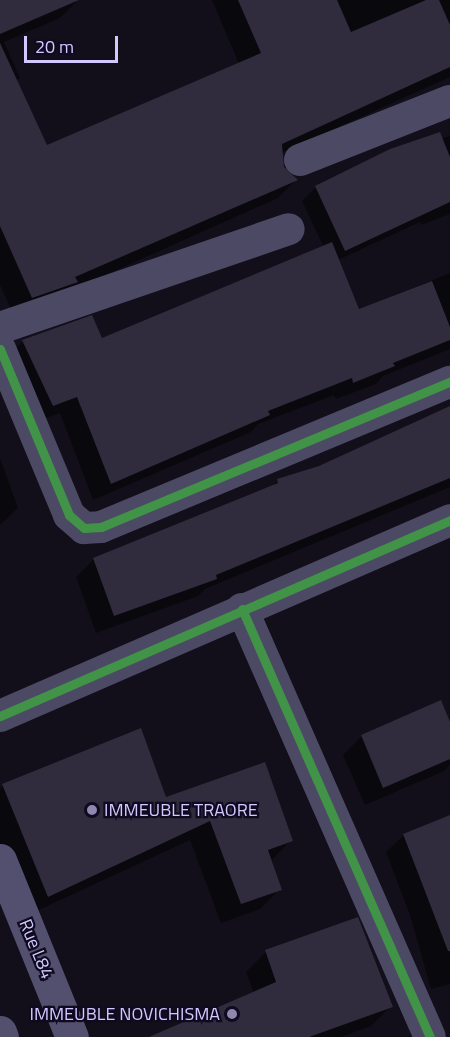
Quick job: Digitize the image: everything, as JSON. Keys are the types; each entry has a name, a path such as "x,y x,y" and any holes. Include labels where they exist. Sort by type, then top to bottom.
{"main road":[{"name":"Rue L84","path":"0,860 72,1037"},
{"path":"0,1032 2,1037"}],"street":[{"path":"300,160 450,101"},
{"path":"0,328 289,229"},
{"path":"0,349 69,515 84,528 101,527 450,382"},
{"path":"0,716 450,520"},
{"path":"242,609 430,1037"}],"building":[{"path":"0,0 79,0 0,34"},
{"path":"238,0 337,0 351,32 426,0 439,0 450,25 450,67 282,144 284,167 298,180 75,277 78,282 32,298 0,226 0,43 47,145 261,53"},
{"path":"440,132 450,157 450,202 345,251 315,186 390,149"},
{"path":"332,242 359,309 432,281 450,327 450,340 393,363 395,366 353,383 352,378 268,411 270,415 111,484 77,397 53,406 22,340 92,315 102,338"},
{"path":"450,406 450,478 216,575 217,579 114,616 93,558 278,483 277,479 319,466"},
{"path":"441,700 450,722 450,759 383,788 361,735"},
{"name":"IMMEUBLE TRAORE","path":"141,728 166,797 265,762 293,841 268,850 282,890 241,904 210,821 48,897 2,784"},
{"path":"450,815 450,951 448,951 403,834"},
{"path":"358,917 393,1007 309,1037 149,1037 276,982 265,950"}],"cycle path":[{"path":"0,349 69,515 84,528 101,527 450,382"},
{"path":"0,716 450,520"},
{"path":"242,609 430,1037"}],"place":[{"name":"IMMEUBLE TRAORE","path":"92,810"},
{"name":"IMMEUBLE NOVICHISMA","path":"232,1014"}]}
